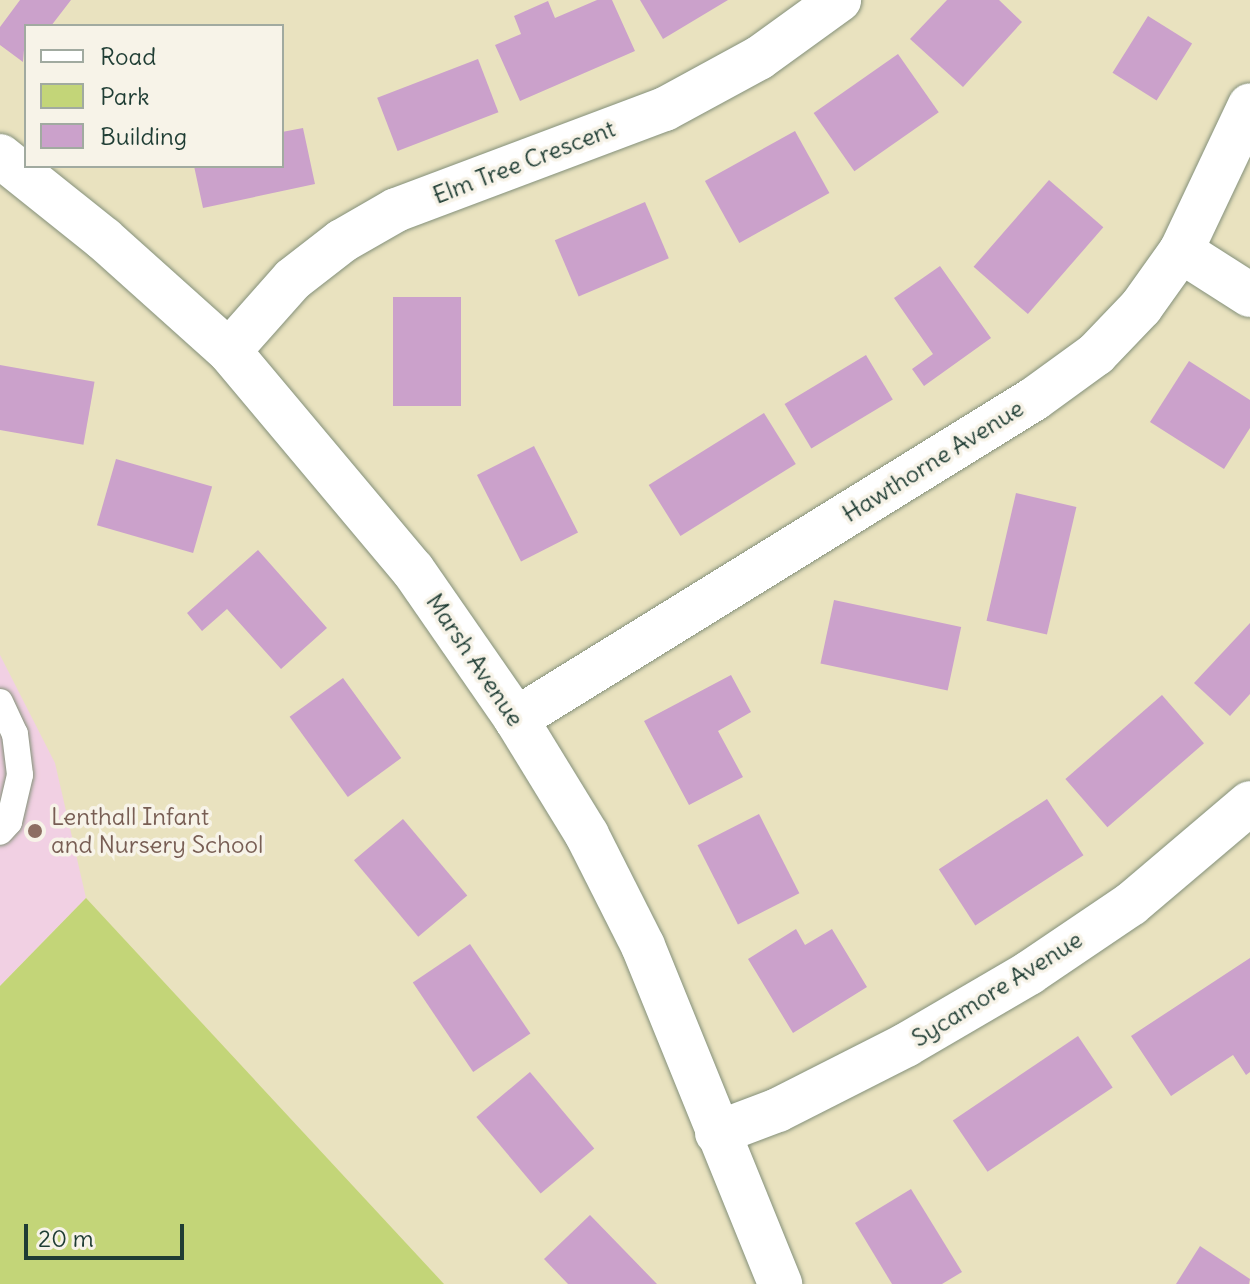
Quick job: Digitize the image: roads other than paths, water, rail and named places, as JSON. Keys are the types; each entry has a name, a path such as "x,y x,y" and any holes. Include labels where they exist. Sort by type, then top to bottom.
{"street":[{"name":"Elm Tree Crescent","path":"229,351 293,279 342,241 396,210 665,109 759,58 839,0"},
{"name":"Hawthorne Avenue","path":"516,719 1034,399 1096,354 1141,307 1181,251 1250,105"},
{"name":"Marsh Avenue","path":"0,156 104,239 229,351 413,570 516,719 587,835 643,946 780,1284"},
{"path":"1181,251 1250,295"},
{"name":"Sycamore Avenue","path":"717,1133 778,1110 906,1045 1029,973 1131,904 1250,803"}],"lane":[{"path":"0,702 15,734 20,775 9,822 0,832"}],"place":[{"name":"Lenthall Infant and Nursery School","path":"35,831"}]}
